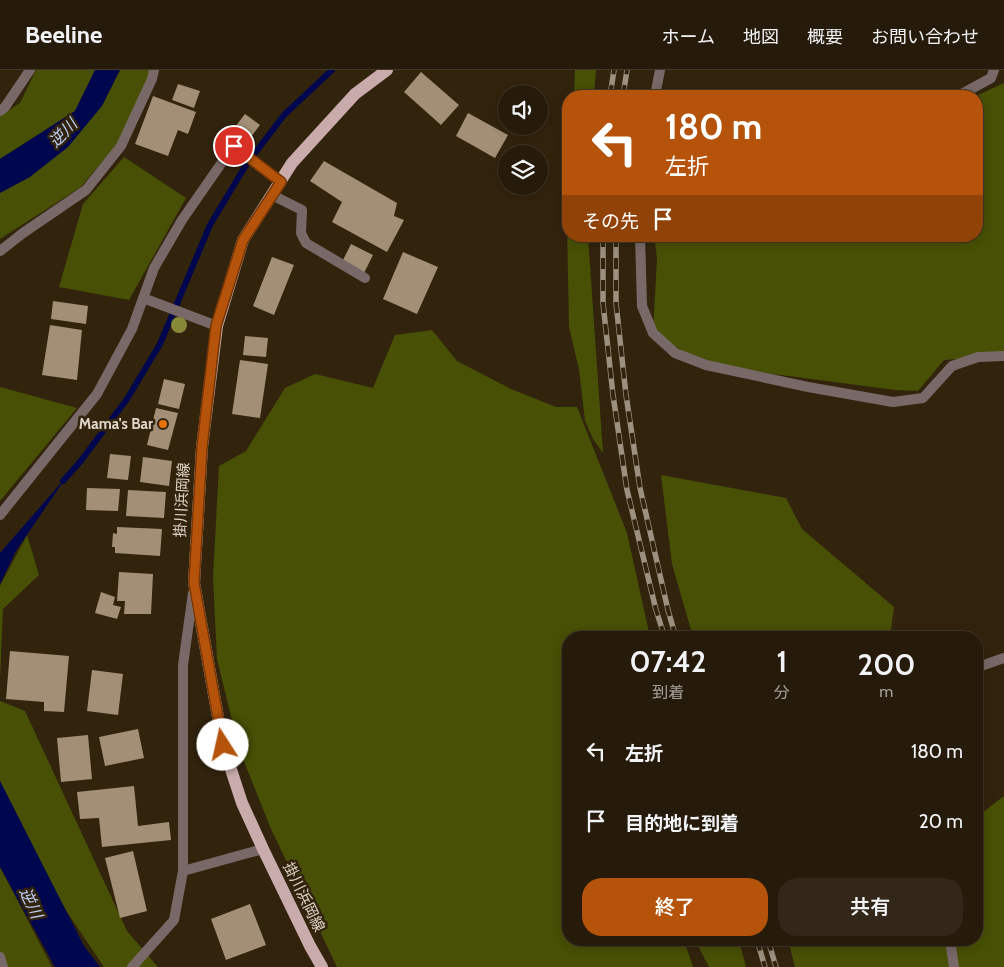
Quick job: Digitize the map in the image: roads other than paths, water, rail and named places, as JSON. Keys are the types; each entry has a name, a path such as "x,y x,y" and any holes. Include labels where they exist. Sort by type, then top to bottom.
{"main road":[{"name":"掛川浜岡線","path":"322,967 310,946 242,803 223,745 194,583 202,447 216,326 243,240 292,163 355,94 387,70"}],"street":[{"path":"0,111 5,107 30,70"},
{"path":"0,251 22,233 86,190 121,146 152,79 154,70"},
{"path":"656,90 660,70"},
{"path":"969,90 991,78 994,70"},
{"path":"0,515 97,394 132,329 154,268 182,220 234,146 281,182"},
{"path":"272,195 302,210 301,233 306,243 365,278"},
{"path":"640,242 642,306 653,334 675,353 706,365 808,387 893,402 923,398 952,366 978,357 1004,356"},
{"path":"143,298 216,326"},
{"path":"132,967 174,920 183,871 183,665 194,583"},
{"path":"983,665 1004,658"},
{"path":"183,871 263,849"},
{"path":"951,946 954,967"},
{"path":"0,957 3,967"}],"water":[{"name":"逆川","path":"95,70 120,70 102,106 68,147 30,177 0,193 0,159 75,111"},
{"path":"67,476 16,551 0,584 0,553"},
{"name":"逆川","path":"0,781 84,946 100,967 55,967 0,867"}],"waterway":[{"path":"63,481 80,462 127,399 160,344 210,225 246,165 284,115 332,70"}],"railway":[{"path":"611,90 614,70"},
{"path":"624,90 627,70"},
{"path":"603,242 603,303 613,395 627,490 663,631"},
{"path":"616,242 616,303 626,395 640,488 674,631"},
{"path":"759,946 765,967"},
{"path":"770,946 776,967"}],"place":[{"name":"Mama's Bar","path":"163,424"}]}
